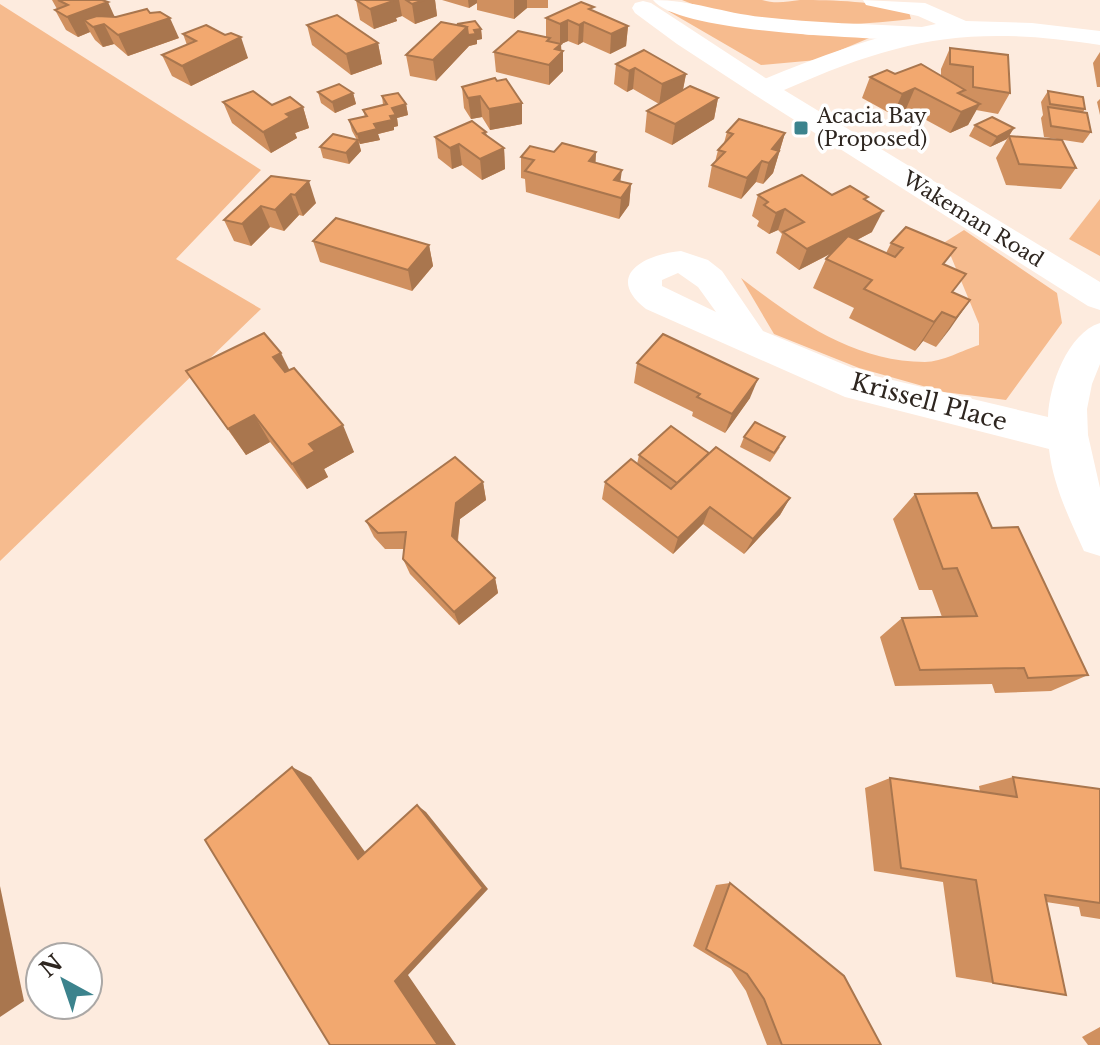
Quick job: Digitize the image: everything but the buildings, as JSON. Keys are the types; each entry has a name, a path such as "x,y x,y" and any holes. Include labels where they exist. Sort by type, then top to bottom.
{"street":[{"name":"Wakeman Road","path":"634,0 685,39 1100,298"},
{"path":"664,0 722,19 771,26 922,34"},
{"path":"874,0 932,12 962,28"},
{"path":"764,89 922,34 962,28 1018,29 1100,38"},
{"path":"1100,336 1076,371 1067,400 1066,437 1075,482 1100,537"},
{"name":"Krissell Place","path":"750,341 859,387 1066,437"}],"shaded area":[{"path":"682,0 855,2 909,12 911,19 854,24 795,24 736,16"},
{"path":"0,4 261,170 176,259 261,309 0,561"},
{"path":"668,11 809,35 874,36 817,60 761,65"},
{"path":"1100,199 1100,256 1069,239"},
{"path":"964,230 1057,293 1062,323 1006,400 944,392 859,368 774,334 741,278 804,323 850,346 899,360 938,360 979,345 979,324 945,242"}],"place":[{"name":"Acacia Bay (Proposed)","path":"801,128"}]}
